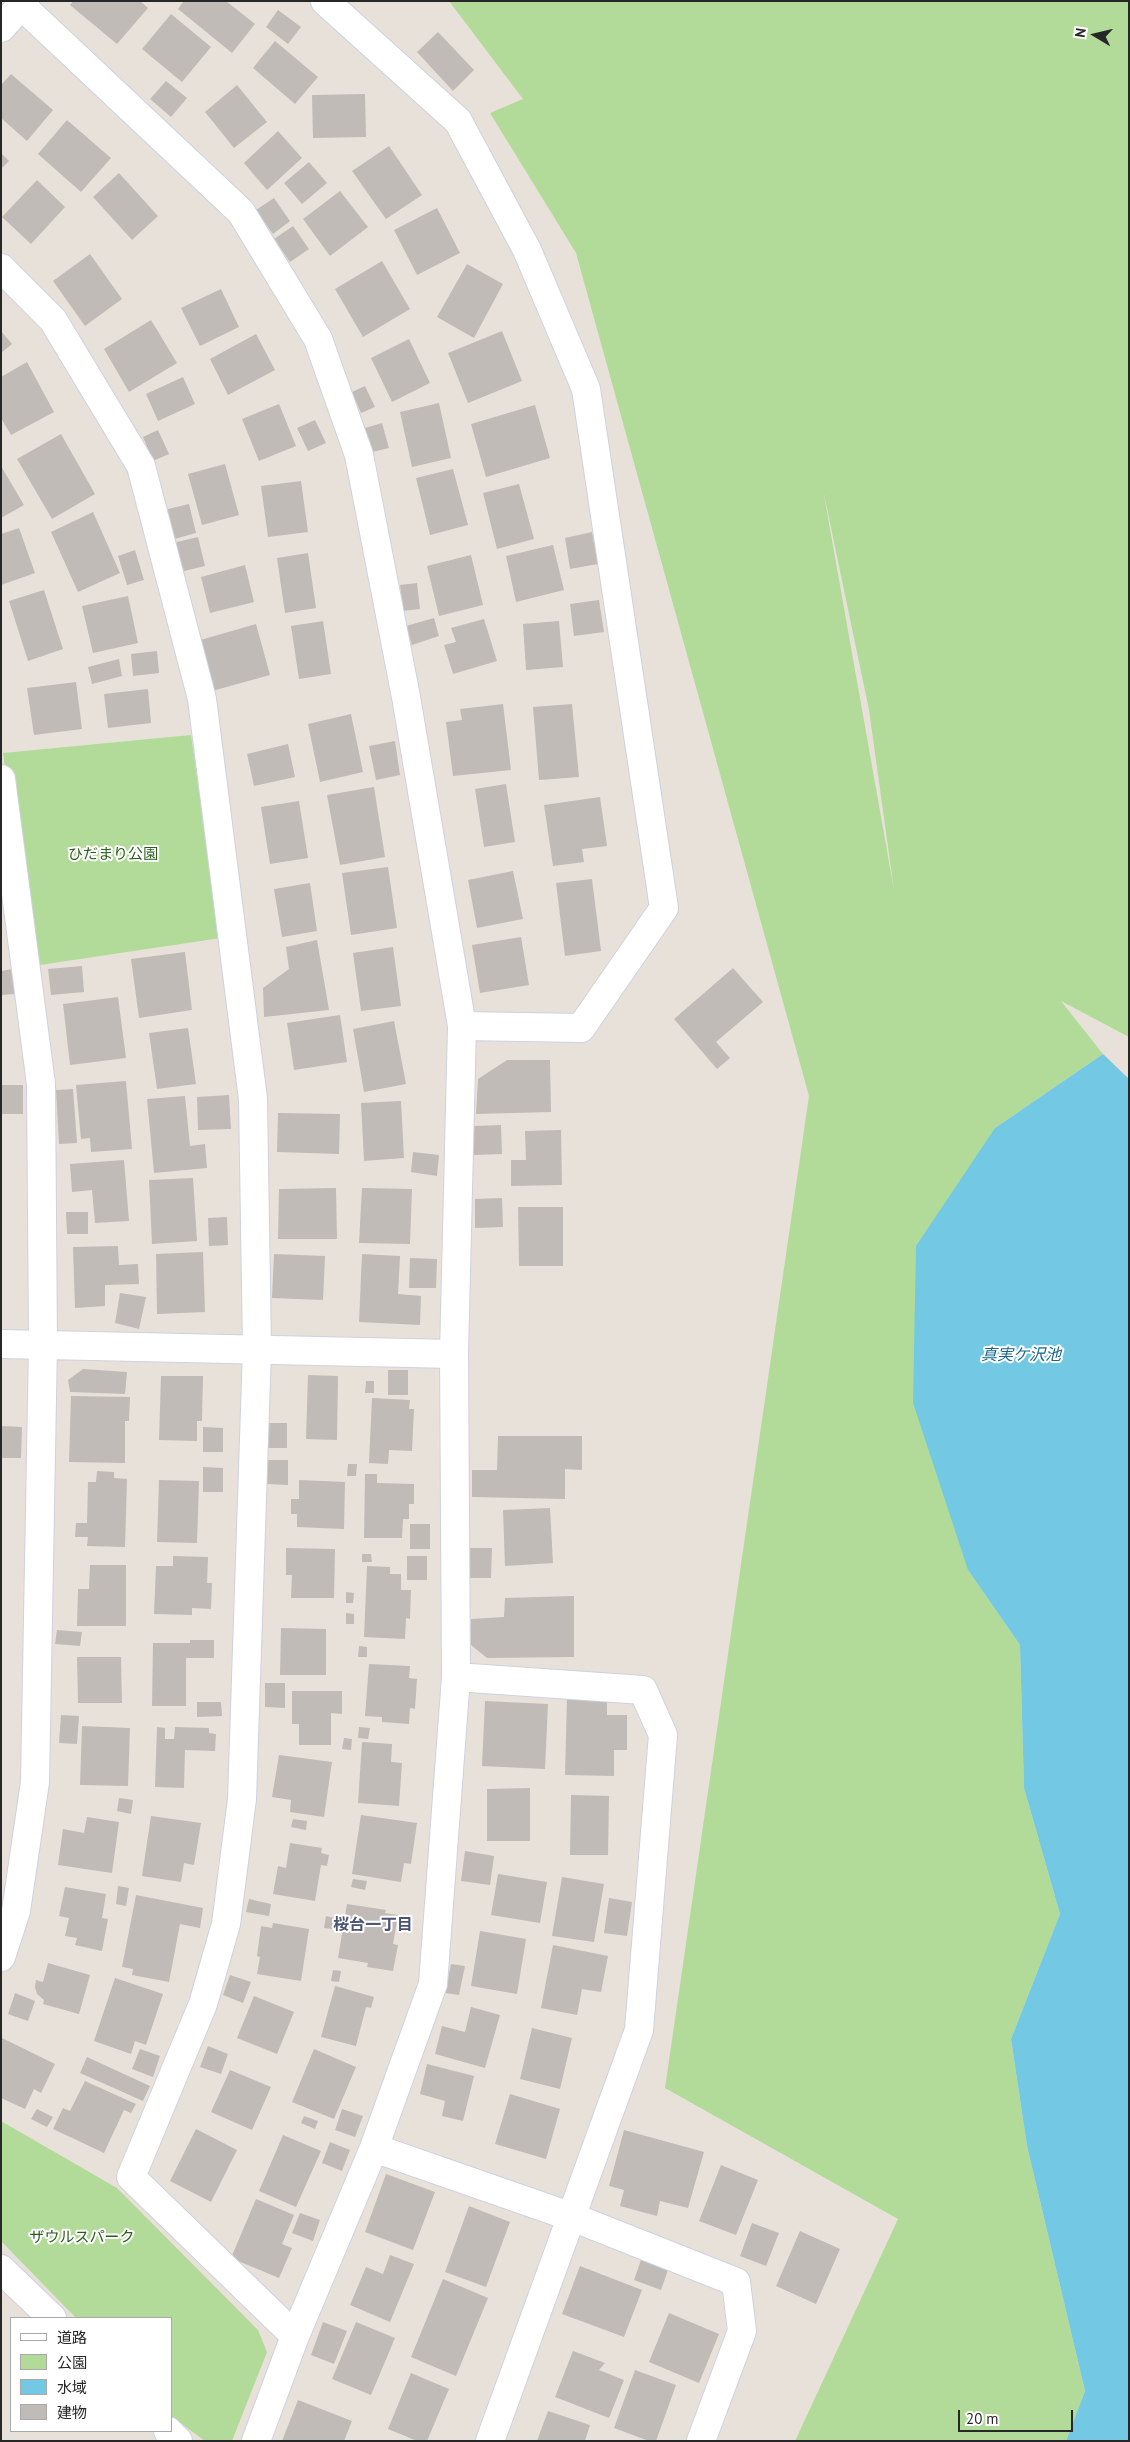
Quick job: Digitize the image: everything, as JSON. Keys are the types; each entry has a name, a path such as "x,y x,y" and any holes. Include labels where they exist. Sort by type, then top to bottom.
{"street":[{"path":"325,1 458,121 527,250 586,388 664,908 581,1028 462,1026"},
{"path":"1,28 23,3 241,212 318,339 359,455 406,697 462,1026 454,1354 456,1677 433,1984 374,2148 296,2336 256,2441"},
{"path":"1,268 53,320 141,466 202,699 253,1099 257,1350 242,1799 226,1924 203,2004 131,2177 296,2336"},
{"path":"1,779 41,1084 43,1344 35,1782 16,1911 1,1957"},
{"path":"1,1344 454,1354"},
{"path":"456,1677 643,1690 663,1735 639,2030 490,2441"},
{"path":"374,2148 572,2216 736,2282 742,2331 701,2441"},
{"path":"1,2268 51,2317"},
{"path":"169,2432 178,2441"}],"green space":[{"path":"449,1 1129,1 1129,1037 1061,1001 1103,1054 995,1128 968,1570 1020,1645 1024,1788 1060,1914 1011,2039 1027,2146 1085,2391 1066,2441 795,2441 898,2219 665,2088 809,1096 576,253 490,113 523,99","holes":["824,494 869,710 894,890"]},
{"name":"ひだまり公園","path":"191,735 221,938 33,966 3,753"},
{"name":"ザウルスパーク","path":"1,2121 117,2188 258,2330 267,2352 232,2441 205,2441 172,2417 172,2317 75,2317 1,2241"}],"water":[{"name":"真実ケ沢池","path":"1103,1054 1129,1079 1129,2441 1066,2441 1085,2391 1027,2146 1011,2039 1060,1914 1024,1788 1020,1645 968,1570 913,1403 916,1246 995,1128"}],"building":[{"path":"73,1 140,1 148,8 117,44 70,5"},
{"path":"184,1 226,1 255,24 232,53 178,9"},
{"path":"278,10 301,27 288,44 266,27"},
{"path":"171,14 211,47 182,82 142,49"},
{"path":"438,32 474,70 453,91 417,52"},
{"path":"275,41 318,77 295,104 253,68"},
{"path":"11,74 53,110 27,141 1,118 1,85"},
{"path":"166,81 187,98 171,117 150,99"},
{"path":"237,85 267,122 234,148 205,112"},
{"path":"365,94 366,137 313,138 312,95"},
{"path":"67,120 111,158 81,192 38,154"},
{"path":"278,131 302,158 267,190 244,163"},
{"path":"389,146 422,195 386,219 352,171"},
{"path":"1,153 9,161 1,169"},
{"path":"309,162 327,183 302,204 284,183"},
{"path":"119,173 158,216 132,240 93,197"},
{"path":"37,180 65,207 31,244 2,217"},
{"path":"340,191 368,227 330,256 303,219"},
{"path":"274,198 290,221 273,234 256,210"},
{"path":"437,208 460,253 417,275 394,230"},
{"path":"293,226 309,249 290,262 274,239"},
{"path":"90,254 122,299 85,326 53,281"},
{"path":"382,261 410,309 363,337 335,289"},
{"path":"467,264 503,284 474,338 437,317"},
{"path":"221,289 239,327 200,346 181,308"},
{"path":"151,320 177,363 129,392 104,349"},
{"path":"1,331 12,344 1,353"},
{"path":"502,331 522,381 468,403 448,353"},
{"path":"256,334 275,370 228,395 210,359"},
{"path":"409,339 430,383 392,402 371,358"},
{"path":"27,362 54,412 11,435 1,418 1,377"},
{"path":"183,377 195,404 158,421 146,394"},
{"path":"365,386 375,407 361,413 352,392"},
{"path":"439,403 451,458 412,467 400,412"},
{"path":"279,404 296,446 259,461 242,419"},
{"path":"535,405 550,458 486,477 471,424"},
{"path":"315,420 326,443 308,451 297,428"},
{"path":"382,423 389,448 372,452 365,428"},
{"path":"158,430 169,454 153,461 143,437"},
{"path":"61,434 95,494 52,519 17,459"},
{"path":"225,464 239,515 202,525 188,474"},
{"path":"1,466 24,505 1,518"},
{"path":"453,469 468,525 430,535 416,478"},
{"path":"301,481 308,532 268,537 261,486"},
{"path":"519,484 534,539 497,549 483,493"},
{"path":"189,504 196,533 171,540 164,510"},
{"path":"93,512 120,573 78,592 51,532"},
{"path":"19,528 35,573 1,585 1,534"},
{"path":"592,532 598,564 570,569 565,538"},
{"path":"198,537 205,566 180,572 173,543"},
{"path":"553,545 564,590 516,602 506,556"},
{"path":"135,550 144,580 127,585 118,556"},
{"path":"308,553 316,608 285,613 277,558"},
{"path":"471,555 483,605 439,616 427,566"},
{"path":"245,565 254,602 210,613 201,577"},
{"path":"417,583 420,609 403,611 400,585"},
{"path":"44,590 63,649 28,661 9,601"},
{"path":"128,596 138,643 93,653 82,606"},
{"path":"599,600 604,632 574,636 570,604"},
{"path":"434,618 439,636 412,645 406,626"},
{"path":"484,619 497,661 453,674 444,645 456,642 451,628"},
{"path":"323,621 331,674 299,679 291,626"},
{"path":"559,621 563,667 526,670 523,624"},
{"path":"256,624 270,675 212,691 197,641"},
{"path":"157,651 159,673 133,676 131,654"},
{"path":"119,659 122,676 92,684 88,667"},
{"path":"76,682 82,729 34,735 27,688"},
{"path":"148,689 151,723 108,728 104,694"},
{"path":"503,704 511,770 453,776 446,722 462,720 460,709"},
{"path":"572,704 579,777 539,780 533,707"},
{"path":"351,714 363,772 320,782 308,724"},
{"path":"395,741 400,775 376,780 369,746"},
{"path":"288,744 295,777 254,786 247,754"},
{"path":"506,784 515,842 484,847 475,789"},
{"path":"374,787 385,857 340,865 327,795"},
{"path":"600,797 607,846 582,849 584,862 553,866 544,805"},
{"path":"299,801 308,858 270,864 261,807"},
{"path":"388,867 397,928 351,935 342,873"},
{"path":"513,871 523,919 477,928 468,880"},
{"path":"592,879 601,951 565,956 556,883"},
{"path":"310,883 317,931 282,937 274,889"},
{"path":"521,937 529,985 480,993 472,945"},
{"path":"317,940 329,1010 264,1017 263,988 289,969 286,947"},
{"path":"393,947 401,1006 361,1011 353,953"},
{"path":"185,952 192,1010 139,1018 131,959"},
{"path":"82,966 84,992 51,995 48,969"},
{"path":"733,968 763,1002 716,1042 730,1058 717,1069 674,1019"},
{"path":"12,969 15,994 1,995 1,971"},
{"path":"118,997 126,1058 70,1065 63,1004"},
{"path":"340,1015 347,1062 294,1070 287,1023"},
{"path":"394,1021 406,1084 364,1092 353,1029"},
{"path":"188,1028 196,1084 157,1089 149,1033"},
{"path":"507,1060 550,1060 551,1112 476,1114 478,1079"},
{"path":"126,1081 132,1149 91,1152 90,1138 81,1139 76,1085"},
{"path":"1,1085 23,1085 23,1114 1,1114"},
{"path":"73,1089 77,1143 59,1144 56,1090"},
{"path":"229,1095 231,1129 198,1130 197,1097"},
{"path":"185,1096 190,1146 205,1144 207,1168 154,1173 147,1099"},
{"path":"401,1101 404,1158 364,1161 361,1103"},
{"path":"278,1113 340,1114 339,1154 277,1152"},
{"path":"501,1125 502,1154 474,1155 474,1126"},
{"path":"561,1130 562,1185 511,1186 511,1160 526,1160 525,1131"},
{"path":"413,1152 439,1155 437,1176 411,1172"},
{"path":"124,1160 129,1221 95,1223 92,1190 72,1192 70,1164"},
{"path":"193,1178 197,1241 152,1244 149,1180"},
{"path":"336,1188 337,1239 278,1239 279,1189"},
{"path":"362,1188 412,1189 410,1244 359,1243"},
{"path":"502,1198 503,1227 475,1228 475,1199"},
{"path":"518,1207 563,1207 563,1266 519,1266"},
{"path":"66,1212 88,1212 88,1234 67,1234"},
{"path":"227,1217 228,1245 209,1246 208,1218"},
{"path":"118,1246 119,1265 138,1264 139,1284 105,1285 105,1306 75,1308 73,1247"},
{"path":"203,1252 205,1312 157,1314 156,1254"},
{"path":"274,1254 325,1256 323,1300 272,1298"},
{"path":"362,1254 400,1256 398,1294 421,1296 420,1325 359,1322"},
{"path":"410,1258 437,1259 436,1288 409,1288"},
{"path":"120,1293 146,1297 139,1329 115,1323"},
{"path":"83,1369 127,1372 125,1394 70,1392 68,1380"},
{"path":"388,1370 408,1370 408,1395 388,1395"},
{"path":"308,1375 338,1376 337,1440 306,1439"},
{"path":"161,1376 203,1376 202,1421 197,1421 197,1441 159,1440"},
{"path":"366,1381 374,1381 374,1393 365,1393"},
{"path":"71,1396 130,1397 129,1421 125,1421 125,1463 69,1462"},
{"path":"372,1398 410,1400 409,1409 414,1409 412,1451 389,1450 388,1464 369,1463"},
{"path":"267,1423 287,1423 287,1448 267,1448"},
{"path":"1,1426 22,1427 21,1458 1,1458"},
{"path":"203,1427 223,1428 223,1452 203,1452"},
{"path":"498,1436 582,1436 582,1470 565,1469 565,1499 472,1497 472,1470 497,1470"},
{"path":"268,1460 288,1460 288,1485 267,1484"},
{"path":"348,1464 357,1464 356,1476 347,1476"},
{"path":"203,1467 223,1468 223,1492 203,1492"},
{"path":"97,1471 114,1472 114,1478 127,1479 125,1547 87,1546 88,1537 75,1537 76,1523 87,1523 88,1482 96,1482"},
{"path":"365,1474 377,1474 377,1483 414,1484 414,1504 409,1504 409,1519 403,1519 402,1538 364,1538"},
{"path":"159,1480 199,1481 197,1543 157,1542"},
{"path":"299,1480 345,1482 344,1529 297,1527 297,1514 291,1514 291,1499 299,1499"},
{"path":"550,1508 553,1563 505,1566 503,1510"},
{"path":"410,1524 430,1524 430,1549 410,1549"},
{"path":"286,1548 335,1549 334,1598 291,1598 292,1575 286,1575"},
{"path":"469,1548 492,1548 491,1578 469,1578"},
{"path":"362,1554 371,1554 372,1562 362,1562"},
{"path":"173,1556 208,1557 207,1583 212,1583 211,1609 192,1608 192,1615 154,1614 156,1566 173,1566"},
{"path":"407,1556 427,1556 427,1580 407,1580"},
{"path":"90,1565 126,1565 126,1626 77,1626 78,1589 89,1589"},
{"path":"367,1566 390,1567 390,1574 401,1574 401,1590 411,1590 410,1619 406,1618 405,1639 364,1637"},
{"path":"346,1592 354,1593 353,1603 346,1603"},
{"path":"574,1596 574,1657 487,1658 471,1645 471,1619 504,1617 505,1598"},
{"path":"346,1613 354,1614 354,1624 346,1624"},
{"path":"281,1628 326,1629 326,1675 280,1675"},
{"path":"57,1630 82,1632 80,1646 55,1644"},
{"path":"190,1640 214,1640 214,1658 186,1658 186,1706 152,1706 153,1643 190,1643"},
{"path":"359,1646 367,1647 367,1657 358,1657"},
{"path":"77,1657 121,1657 122,1703 78,1703"},
{"path":"369,1664 410,1666 409,1678 417,1679 415,1709 410,1708 409,1724 382,1722 382,1717 365,1716"},
{"path":"265,1683 285,1683 285,1708 265,1707"},
{"path":"292,1691 342,1691 342,1714 331,1713 331,1745 299,1745 299,1724 292,1724"},
{"path":"567,1698 607,1699 607,1715 627,1715 627,1750 614,1750 614,1776 565,1775"},
{"path":"485,1701 548,1704 545,1769 482,1766"},
{"path":"197,1702 221,1702 222,1716 197,1717"},
{"path":"61,1715 79,1716 77,1744 59,1743"},
{"path":"82,1726 130,1728 128,1786 80,1785"},
{"path":"157,1727 165,1728 165,1739 174,1739 175,1727 209,1728 209,1733 216,1734 215,1751 185,1750 184,1788 155,1787"},
{"path":"359,1727 370,1728 368,1739 358,1738"},
{"path":"344,1738 352,1739 351,1750 342,1749"},
{"path":"362,1742 392,1744 391,1762 402,1763 399,1806 358,1803"},
{"path":"279,1755 332,1762 324,1817 290,1812 291,1800 272,1797"},
{"path":"530,1788 530,1841 487,1841 487,1789"},
{"path":"571,1795 609,1796 608,1855 570,1855"},
{"path":"119,1798 133,1800 131,1814 117,1811"},
{"path":"361,1815 417,1823 411,1864 404,1863 401,1882 352,1874"},
{"path":"151,1816 201,1823 194,1865 184,1863 181,1882 142,1876"},
{"path":"87,1817 119,1822 112,1873 58,1865 63,1829 84,1833"},
{"path":"293,1819 307,1821 306,1830 291,1827"},
{"path":"290,1843 322,1848 321,1853 329,1855 327,1866 321,1865 315,1901 273,1894 278,1866 286,1868"},
{"path":"465,1851 494,1856 490,1885 461,1881"},
{"path":"498,1874 547,1882 540,1923 491,1915"},
{"path":"562,1877 604,1884 594,1942 552,1936"},
{"path":"353,1879 367,1881 365,1890 351,1887"},
{"path":"118,1886 129,1888 126,1906 116,1904"},
{"path":"65,1887 106,1894 102,1918 108,1919 102,1951 75,1945 77,1938 65,1936 69,1918 59,1916"},
{"path":"136,1895 203,1908 200,1928 180,1924 169,1982 132,1975 133,1969 122,1967"},
{"path":"609,1898 632,1902 627,1936 604,1933"},
{"path":"249,1899 271,1904 269,1916 246,1912"},
{"path":"347,1904 386,1910 385,1913 398,1915 393,1944 398,1945 393,1971 367,1967 368,1963 338,1958"},
{"path":"326,1916 334,1918 332,1929 324,1928"},
{"path":"273,1923 309,1929 301,1981 257,1974 260,1957 257,1956 261,1926 272,1928"},
{"path":"480,1931 526,1939 517,1994 471,1986"},
{"path":"553,1945 608,1956 601,1992 582,1989 577,2015 541,2008"},
{"path":"48,1963 90,1975 79,2014 43,2004 44,2000 37,1994 35,1987 36,1980 43,1982"},
{"path":"451,1964 465,1966 459,1995 445,1993"},
{"path":"333,1970 341,1971 339,1982 331,1981"},
{"path":"230,1975 251,1982 243,2003 223,1995"},
{"path":"115,1978 163,1994 146,2045 135,2041 131,2054 94,2041"},
{"path":"335,1986 374,1997 371,2008 366,2007 356,2046 321,2037"},
{"path":"15,1993 35,2001 28,2021 8,2014"},
{"path":"254,1996 294,2012 277,2054 237,2038"},
{"path":"471,2007 500,2015 485,2068 435,2054 442,2026 465,2032"},
{"path":"532,2028 572,2038 560,2089 520,2079"},
{"path":"2,2038 55,2064 41,2093 34,2089 25,2109 1,2098"},
{"path":"208,2046 228,2054 221,2074 200,2067"},
{"path":"140,2049 160,2056 153,2077 132,2069"},
{"path":"314,2049 356,2067 334,2119 292,2102"},
{"path":"87,2057 150,2086 143,2101 80,2073"},
{"path":"427,2064 474,2076 463,2121 442,2116 445,2101 420,2094"},
{"path":"230,2070 271,2087 252,2130 211,2112"},
{"path":"85,2081 136,2104 131,2113 124,2110 104,2153 53,2129 63,2108 70,2111"},
{"path":"510,2094 560,2109 546,2159 495,2144"},
{"path":"37,2109 53,2117 47,2127 31,2119"},
{"path":"342,2109 363,2116 355,2137 335,2130"},
{"path":"304,2116 318,2121 315,2129 301,2123"},
{"path":"196,2129 237,2150 211,2202 170,2181"},
{"path":"624,2130 704,2152 688,2208 660,2201 657,2216 620,2206 624,2190 609,2186"},
{"path":"283,2135 321,2151 296,2207 259,2191"},
{"path":"330,2142 350,2150 342,2171 322,2163"},
{"path":"721,2165 758,2180 736,2235 699,2221"},
{"path":"386,2174 435,2192 413,2250 365,2232"},
{"path":"256,2199 294,2215 282,2244 292,2248 279,2278 231,2258"},
{"path":"469,2206 510,2222 486,2287 445,2272"},
{"path":"300,2213 320,2220 313,2241 292,2233"},
{"path":"752,2223 779,2233 766,2266 740,2256"},
{"path":"800,2231 840,2249 816,2304 776,2286"},
{"path":"390,2255 414,2264 390,2322 350,2305 366,2267 383,2274"},
{"path":"641,2260 668,2270 661,2290 634,2280"},
{"path":"580,2266 642,2290 624,2337 562,2314"},
{"path":"443,2279 488,2298 456,2376 411,2357"},
{"path":"669,2313 719,2334 699,2383 649,2362"},
{"path":"323,2322 347,2331 334,2364 311,2355"},
{"path":"356,2322 395,2338 371,2395 332,2379"},
{"path":"573,2351 605,2363 599,2370 624,2380 609,2418 555,2397"},
{"path":"635,2370 676,2385 656,2441 649,2441 614,2428"},
{"path":"411,2373 449,2389 427,2441 417,2441 388,2429"},
{"path":"298,2400 352,2421 344,2441 282,2441"},
{"path":"548,2411 590,2425 585,2441 537,2441"}],"district":[{"name":"桜台一丁目","path":"373,1925"}]}
